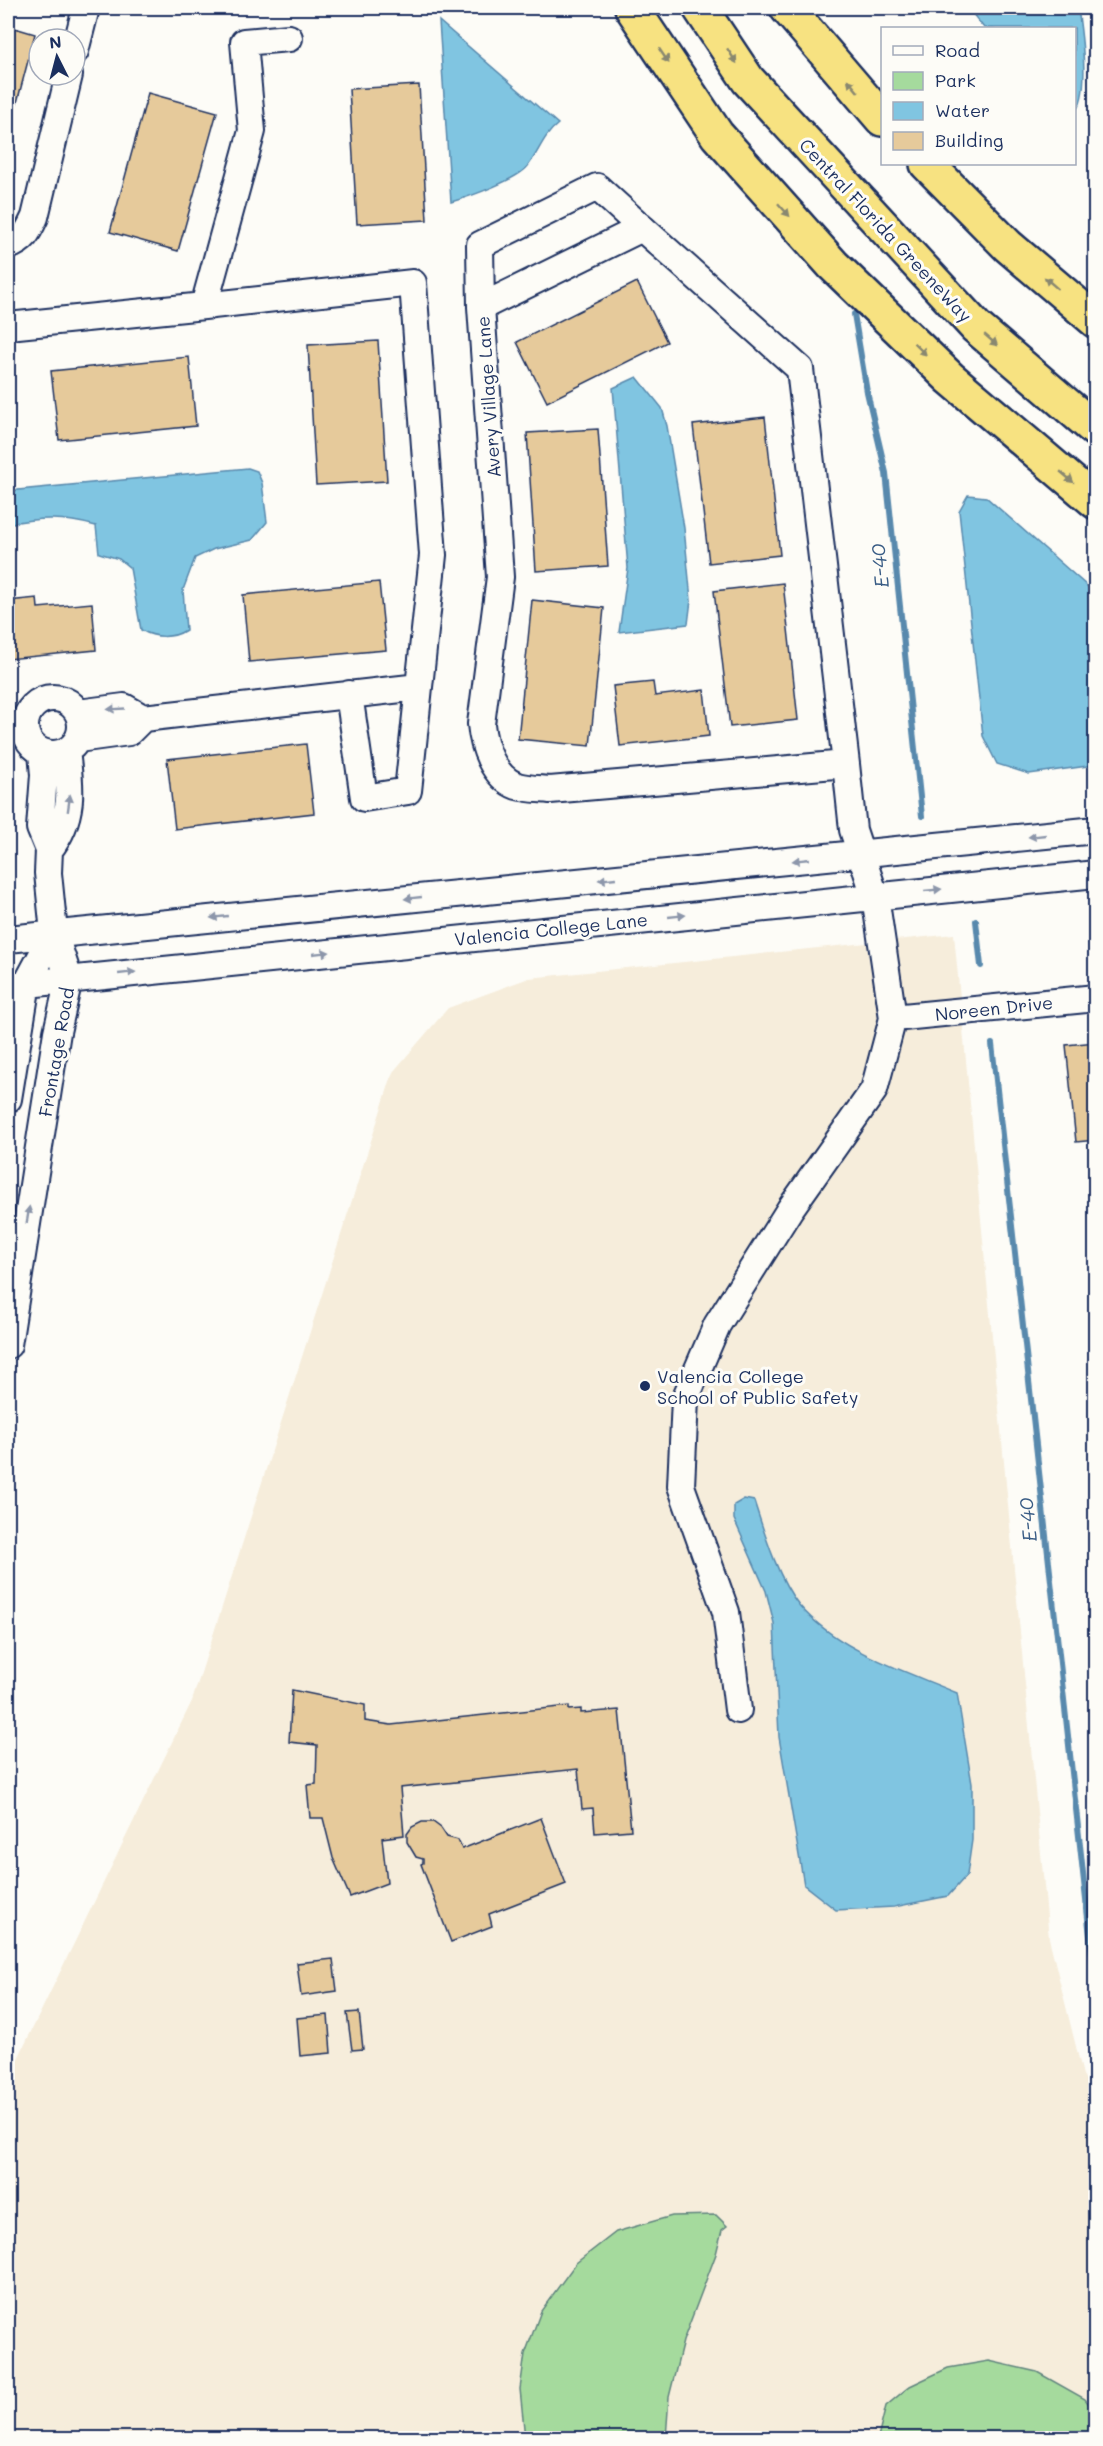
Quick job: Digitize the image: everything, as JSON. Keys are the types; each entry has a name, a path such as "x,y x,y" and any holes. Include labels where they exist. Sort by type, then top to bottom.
{"highway":[{"path":"632,8 717,135 833,265 950,378 1095,502"},
{"name":"Central Florida GreeneWay","path":"700,8 748,80 976,327 1095,430"},
{"path":"787,8 881,118"},
{"path":"928,165 1008,246 1095,321"}],"street":[{"path":"81,27 86,8"},
{"path":"204,306 252,130 244,42 289,38"},
{"path":"8,246 20,242 35,217 66,87"},
{"path":"481,307 480,245 597,187 800,369 853,830 875,896 893,1018 874,1090 790,1209 717,1325 685,1399 681,1486 726,1612 738,1710"},
{"name":"Avery Village Lane","path":"642,228 481,307 500,578 481,724 483,742 500,773 516,786 550,790 846,764"},
{"path":"8,326 413,283 433,555 408,791 364,798 349,694"},
{"path":"78,713 124,707 143,718 419,687"},
{"path":"45,747 81,730 78,713 66,701 49,698 33,705 16,721 26,736 45,747 129,732 143,718"},
{"path":"45,747 40,828 50,850 48,873 54,933"},
{"path":"8,939 1095,830"},
{"name":"Valencia College Lane","path":"17,985 1095,874"},
{"name":"Frontage Road","path":"8,1345 57,1032 69,979 54,933"},
{"name":"Frontage Road","path":"8,1099 17,985 54,933"},
{"name":"Noreen Drive","path":"893,1018 1095,998"}],"shaded area":[{"name":"Valencia College School of Public Safety","path":"954,934 1049,1938 1083,2075 1095,2095 1095,2438 8,2438 8,2079 192,1701 393,1072 448,1008 529,978"}],"green space":[{"path":"716,2215 727,2226 722,2230 716,2254 683,2341 669,2397 666,2438 525,2438 520,2389 525,2354 541,2311 576,2263 616,2232 672,2216"},
{"path":"989,2361 1037,2372 1085,2399 1095,2412 1095,2438 878,2438 886,2406 910,2386 948,2368"}],"water":[{"path":"968,8 1078,8 1084,77 1083,91 1076,109 1076,27 983,27"},
{"path":"439,21 558,124 549,133 528,166 514,177 451,202"},
{"path":"637,377 662,408 667,426 684,528 691,600 688,624 619,632 628,568 613,388"},
{"path":"248,468 257,471 262,483 267,522 252,540 214,549 195,558 183,590 186,630 175,635 158,636 141,630 130,568 119,559 99,553 96,526 52,519 8,524 8,491"},
{"path":"968,495 986,497 1095,593 1095,765 1029,774 997,764 983,736 959,511"},
{"path":"744,1499 754,1501 772,1555 791,1594 815,1621 833,1635 872,1658 957,1693 972,1784 972,1840 967,1875 948,1896 894,1907 836,1910 804,1885 779,1737 774,1623 766,1591 734,1519 734,1505"}],"building":[{"path":"8,26 27,32 27,65 8,137"},
{"path":"419,85 427,220 357,224 349,89"},
{"path":"148,93 217,112 178,251 110,232"},
{"path":"637,282 667,342 547,402 517,342"},
{"path":"378,341 387,481 316,485 308,345"},
{"path":"189,357 196,426 59,440 51,371"},
{"path":"765,417 780,555 709,563 693,425"},
{"path":"598,429 608,566 536,571 527,433"},
{"path":"379,582 386,650 249,662 243,595"},
{"path":"783,583 798,720 730,727 714,591"},
{"path":"37,598 38,608 92,603 96,650 8,659 8,601"},
{"path":"532,600 604,608 590,746 518,739"},
{"path":"653,682 655,696 704,690 709,736 620,746 613,686"},
{"path":"306,744 314,813 175,829 167,759"},
{"path":"1096,1042 1096,1140 1076,1142 1066,1045"},
{"path":"292,1690 365,1705 365,1721 391,1725 569,1706 569,1710 581,1709 581,1713 619,1710 631,1830 595,1833 593,1808 582,1809 578,1769 400,1788 404,1835 382,1838 387,1883 350,1897 333,1858 323,1818 310,1818 307,1785 316,1784 317,1745 289,1742"},
{"path":"541,1818 566,1884 489,1914 492,1926 451,1942 421,1864 423,1859 416,1857 407,1842 407,1834 412,1827 422,1822 433,1822 447,1837 458,1840 462,1849"},
{"path":"333,1959 337,1991 301,1996 297,1963"},
{"path":"359,2012 363,2049 352,2050 347,2013"},
{"path":"328,2015 331,2053 300,2056 297,2018"}],"waterway":[{"name":"E-40","path":"854,314 867,392 886,473 922,816"},
{"name":"E-40","path":"976,921 981,966"},
{"name":"E-40","path":"992,1044 1096,1991"}],"place":[{"name":"Valencia College School of Public Safety","path":"645,1386"}]}
